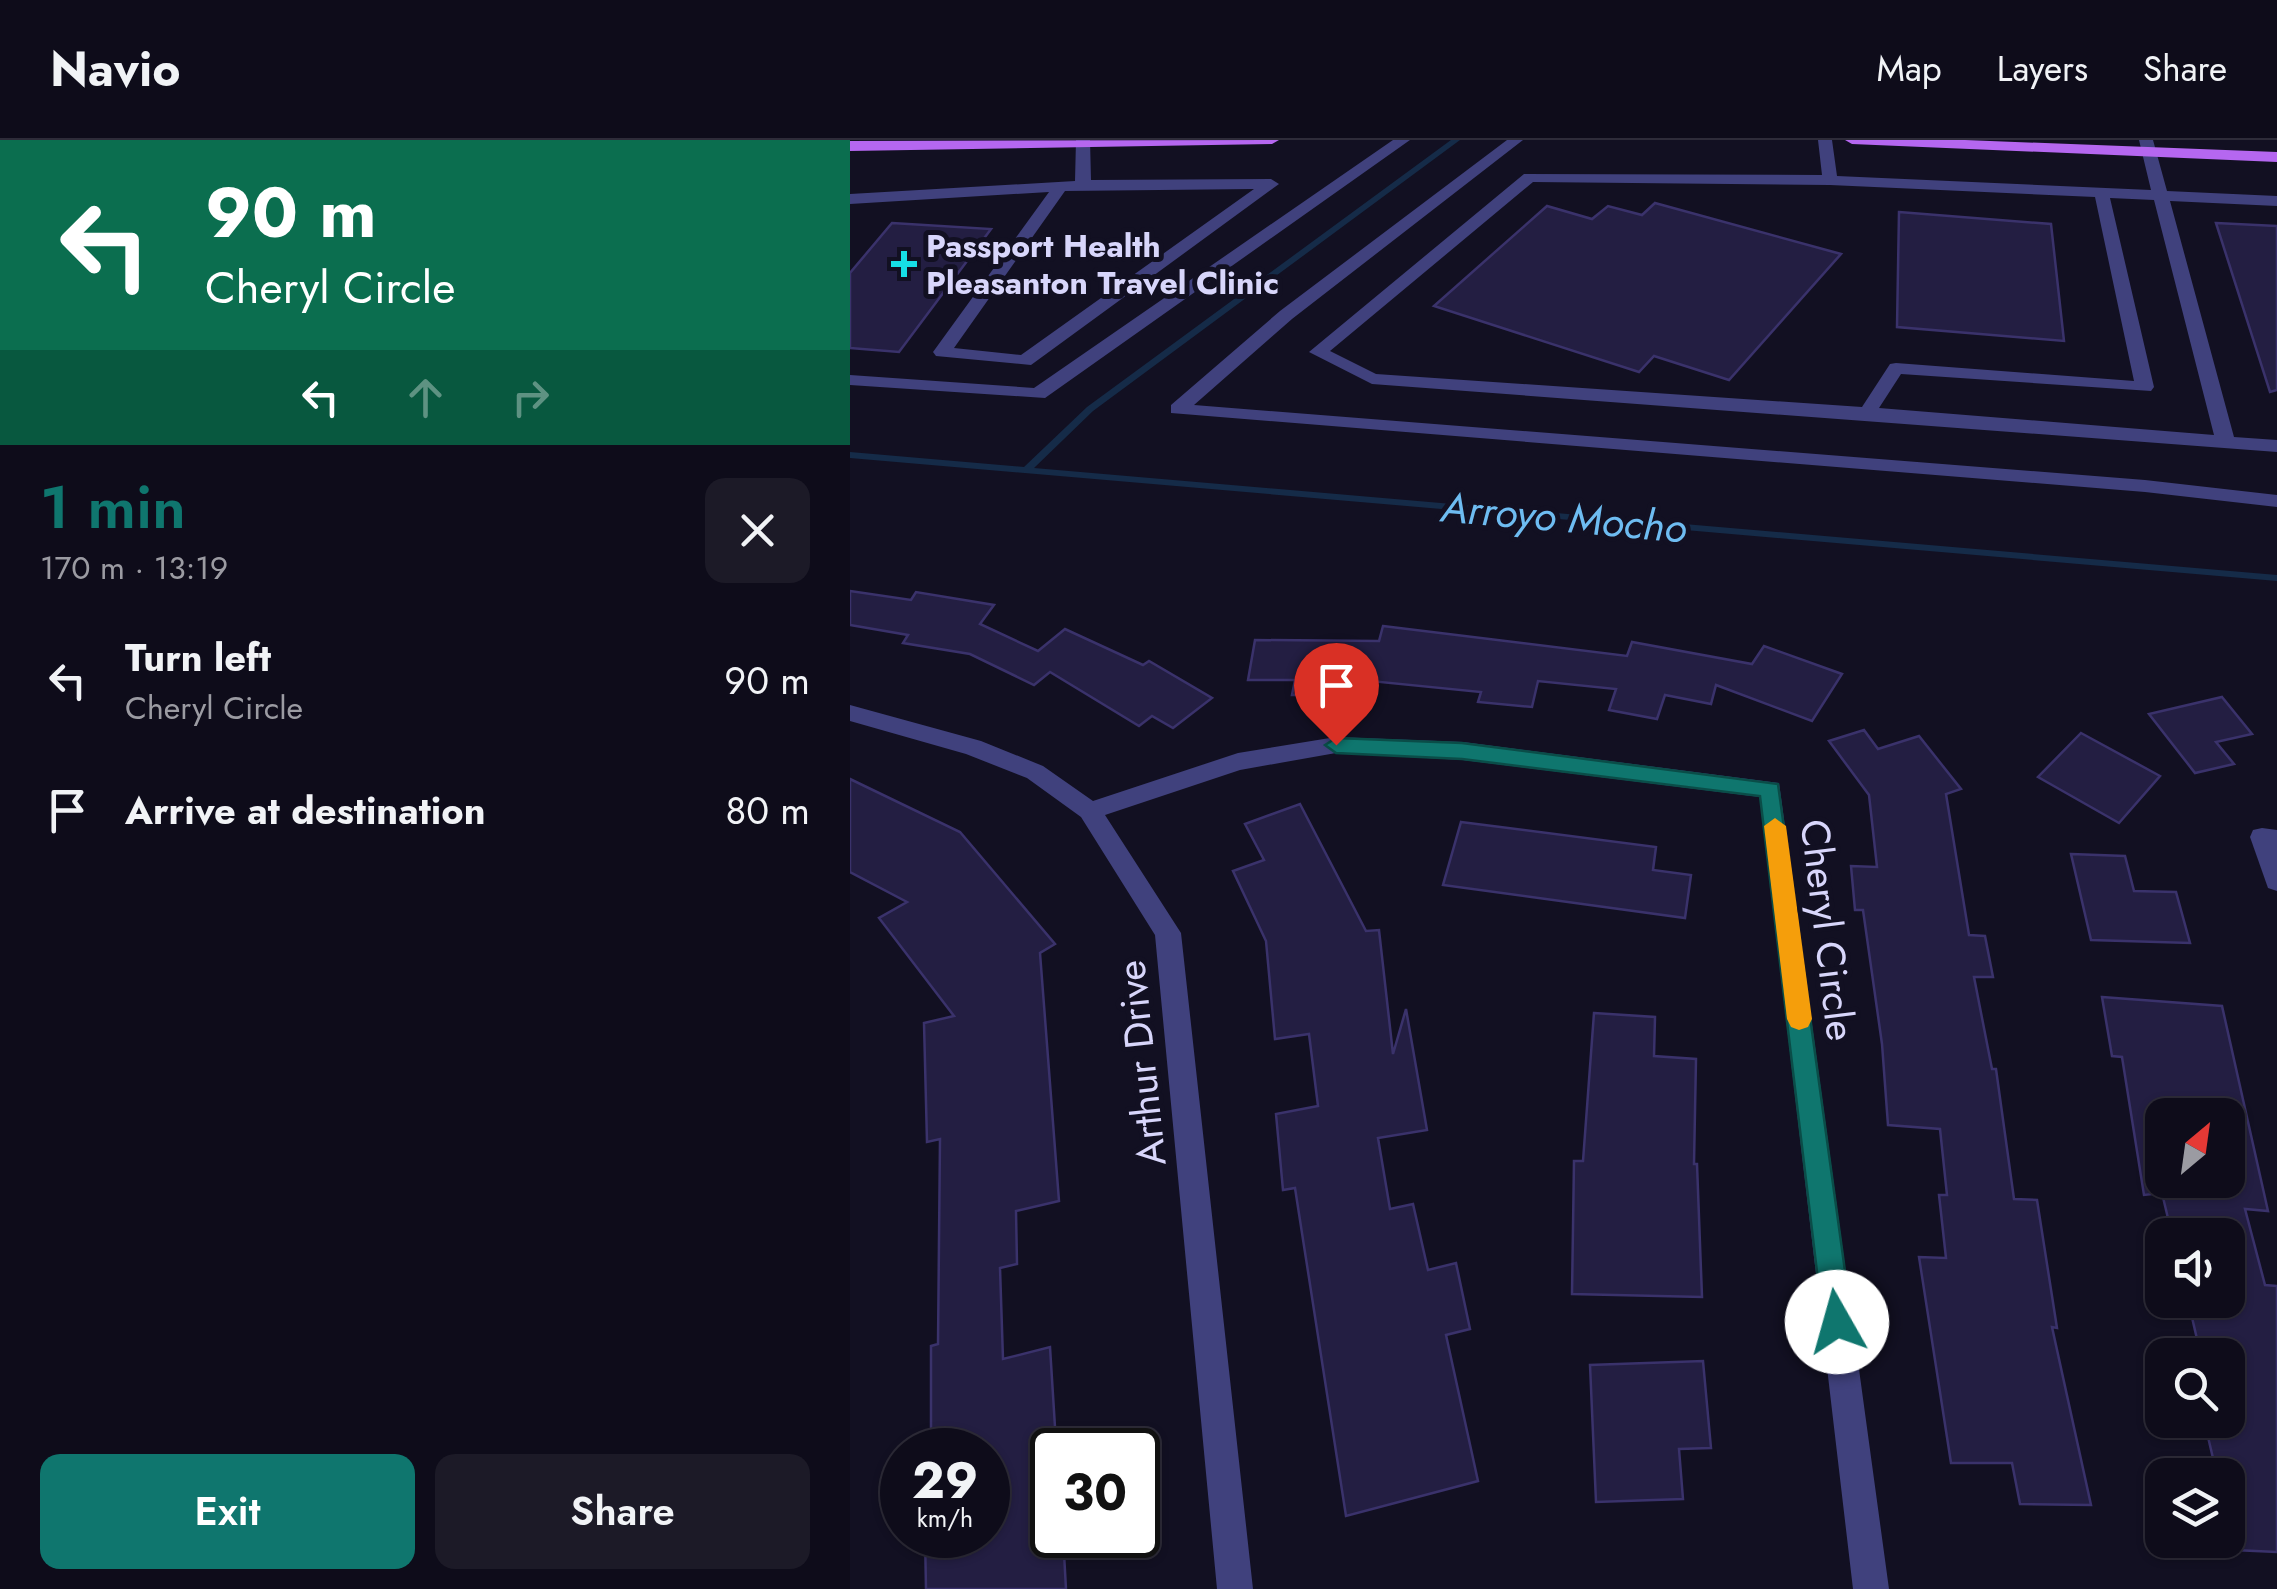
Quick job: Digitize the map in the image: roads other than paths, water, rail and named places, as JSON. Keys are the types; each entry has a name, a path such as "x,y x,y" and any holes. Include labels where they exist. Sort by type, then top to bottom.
{"main road":[{"path":"850,146 1272,140"},
{"path":"1852,140 2148,145 2277,157"}],"street":[{"path":"1083,140 1083,186"},
{"path":"850,380 1038,394 1403,140"},
{"path":"1516,140 1286,315 1178,408 2144,486 2277,501"},
{"path":"1825,140 1830,180"},
{"path":"2148,145 2225,439"},
{"path":"2277,200 1830,180 1529,177 1318,352 1372,380 1867,412 2277,446"},
{"path":"850,212 856,198 1060,187 1083,186 1271,184 1025,360 942,352 1060,187"},
{"path":"1867,412 1896,368 2146,387 2101,191"},
{"name":"Arthur Drive","path":"850,712 973,748 1036,772 1090,811 1168,933 1235,1589"},
{"name":"Cheryl Circle","path":"1090,811 1238,762 1336,745 1462,751 1770,789 1871,1589"},
{"path":"2277,840 2262,837 2277,881"}],"waterway":[{"path":"1026,470 1090,409 1456,140"},
{"name":"Arroyo Mocho","path":"850,455 2277,578"}],"place":[{"name":"Passport Health Pleasanton Travel Clinic","path":"904,264"}]}
